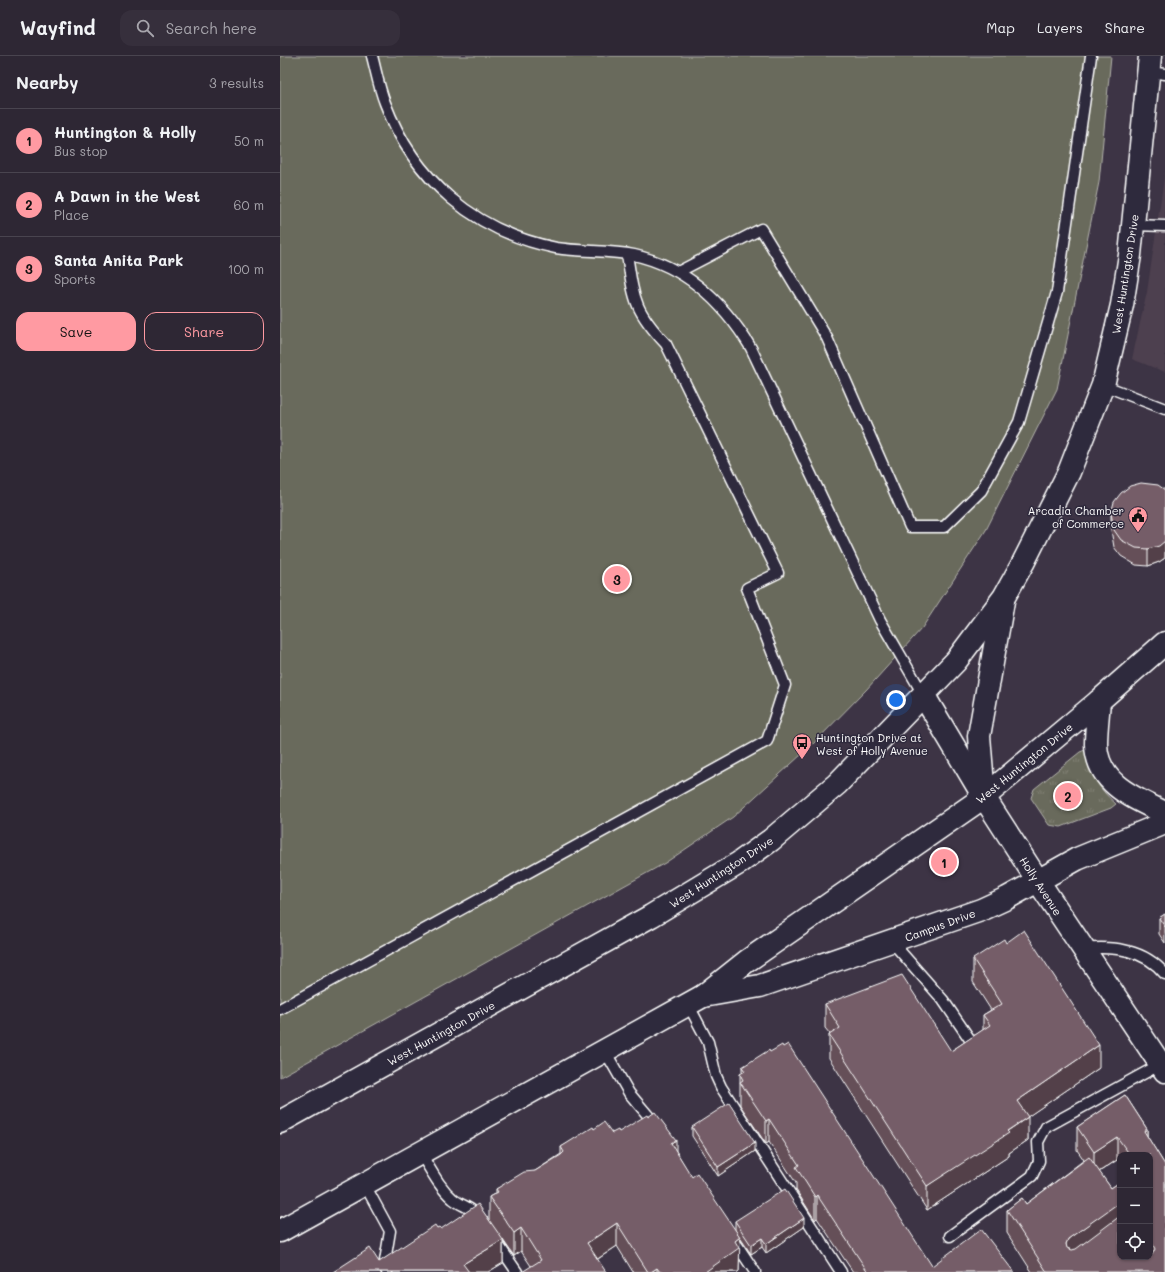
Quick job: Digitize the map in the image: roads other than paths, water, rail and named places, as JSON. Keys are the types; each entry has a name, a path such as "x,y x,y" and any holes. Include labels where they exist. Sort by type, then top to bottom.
{"main road":[{"name":"West Huntington Drive","path":"280,1122 651,916 739,863 771,840 826,794 924,696 956,661 1004,597 1023,563 1069,472 1102,385 1122,305 1155,67"},
{"path":"984,797 979,736 1004,597"},
{"name":"West Huntington Drive","path":"280,1231 421,1154 695,1000 747,961 984,797 1099,701 1165,643"},
{"name":"Holly Avenue","path":"924,696 984,797 1038,881 1163,1067"},
{"path":"1099,701 1096,743 1097,756 1104,774 1110,782 1129,796 1165,813"},
{"name":"Campus Drive","path":"695,1000 760,986 892,942 981,910 1077,859 1165,824"}],"lane":[{"path":"372,56 385,102 396,127 412,155 432,182 450,200 476,218 527,240 556,248 627,254 680,271 718,303 742,332 751,348 880,620 924,696"},
{"path":"680,271 761,229 827,338 910,527 944,527 981,491 1019,422 1058,292 1091,56"},
{"path":"1133,224 1165,226"},
{"path":"280,1009 767,741 785,685 746,588 778,573 666,344 644,320 637,308 633,295 627,254"},
{"path":"1102,385 1165,409"},
{"path":"892,942 943,1000 970,1041"},
{"path":"1083,949 1108,947 1140,954 1157,964 1165,974"},
{"path":"695,1000 708,1042 716,1076 721,1087 841,1272"},
{"path":"605,1051 629,1093 651,1117 663,1135"},
{"path":"950,1236 1032,1176 1038,1161 1038,1142 1046,1127 1163,1067"},
{"path":"421,1154 440,1186 454,1200 475,1211 517,1272"},
{"path":"365,1185 390,1231 384,1267 387,1272"},
{"path":"728,1232 755,1272"}],"place":[{"name":"Arcadia Chamber of Commerce","path":"1138,533"},
{"name":"Santa Anita Park","path":"617,579"},
{"name":"Huntington Drive at West of Holly Avenue","path":"802,760"},
{"name":"A Dawn in the West","path":"1068,796"},
{"name":"Huntington & Holly","path":"944,862"}]}
